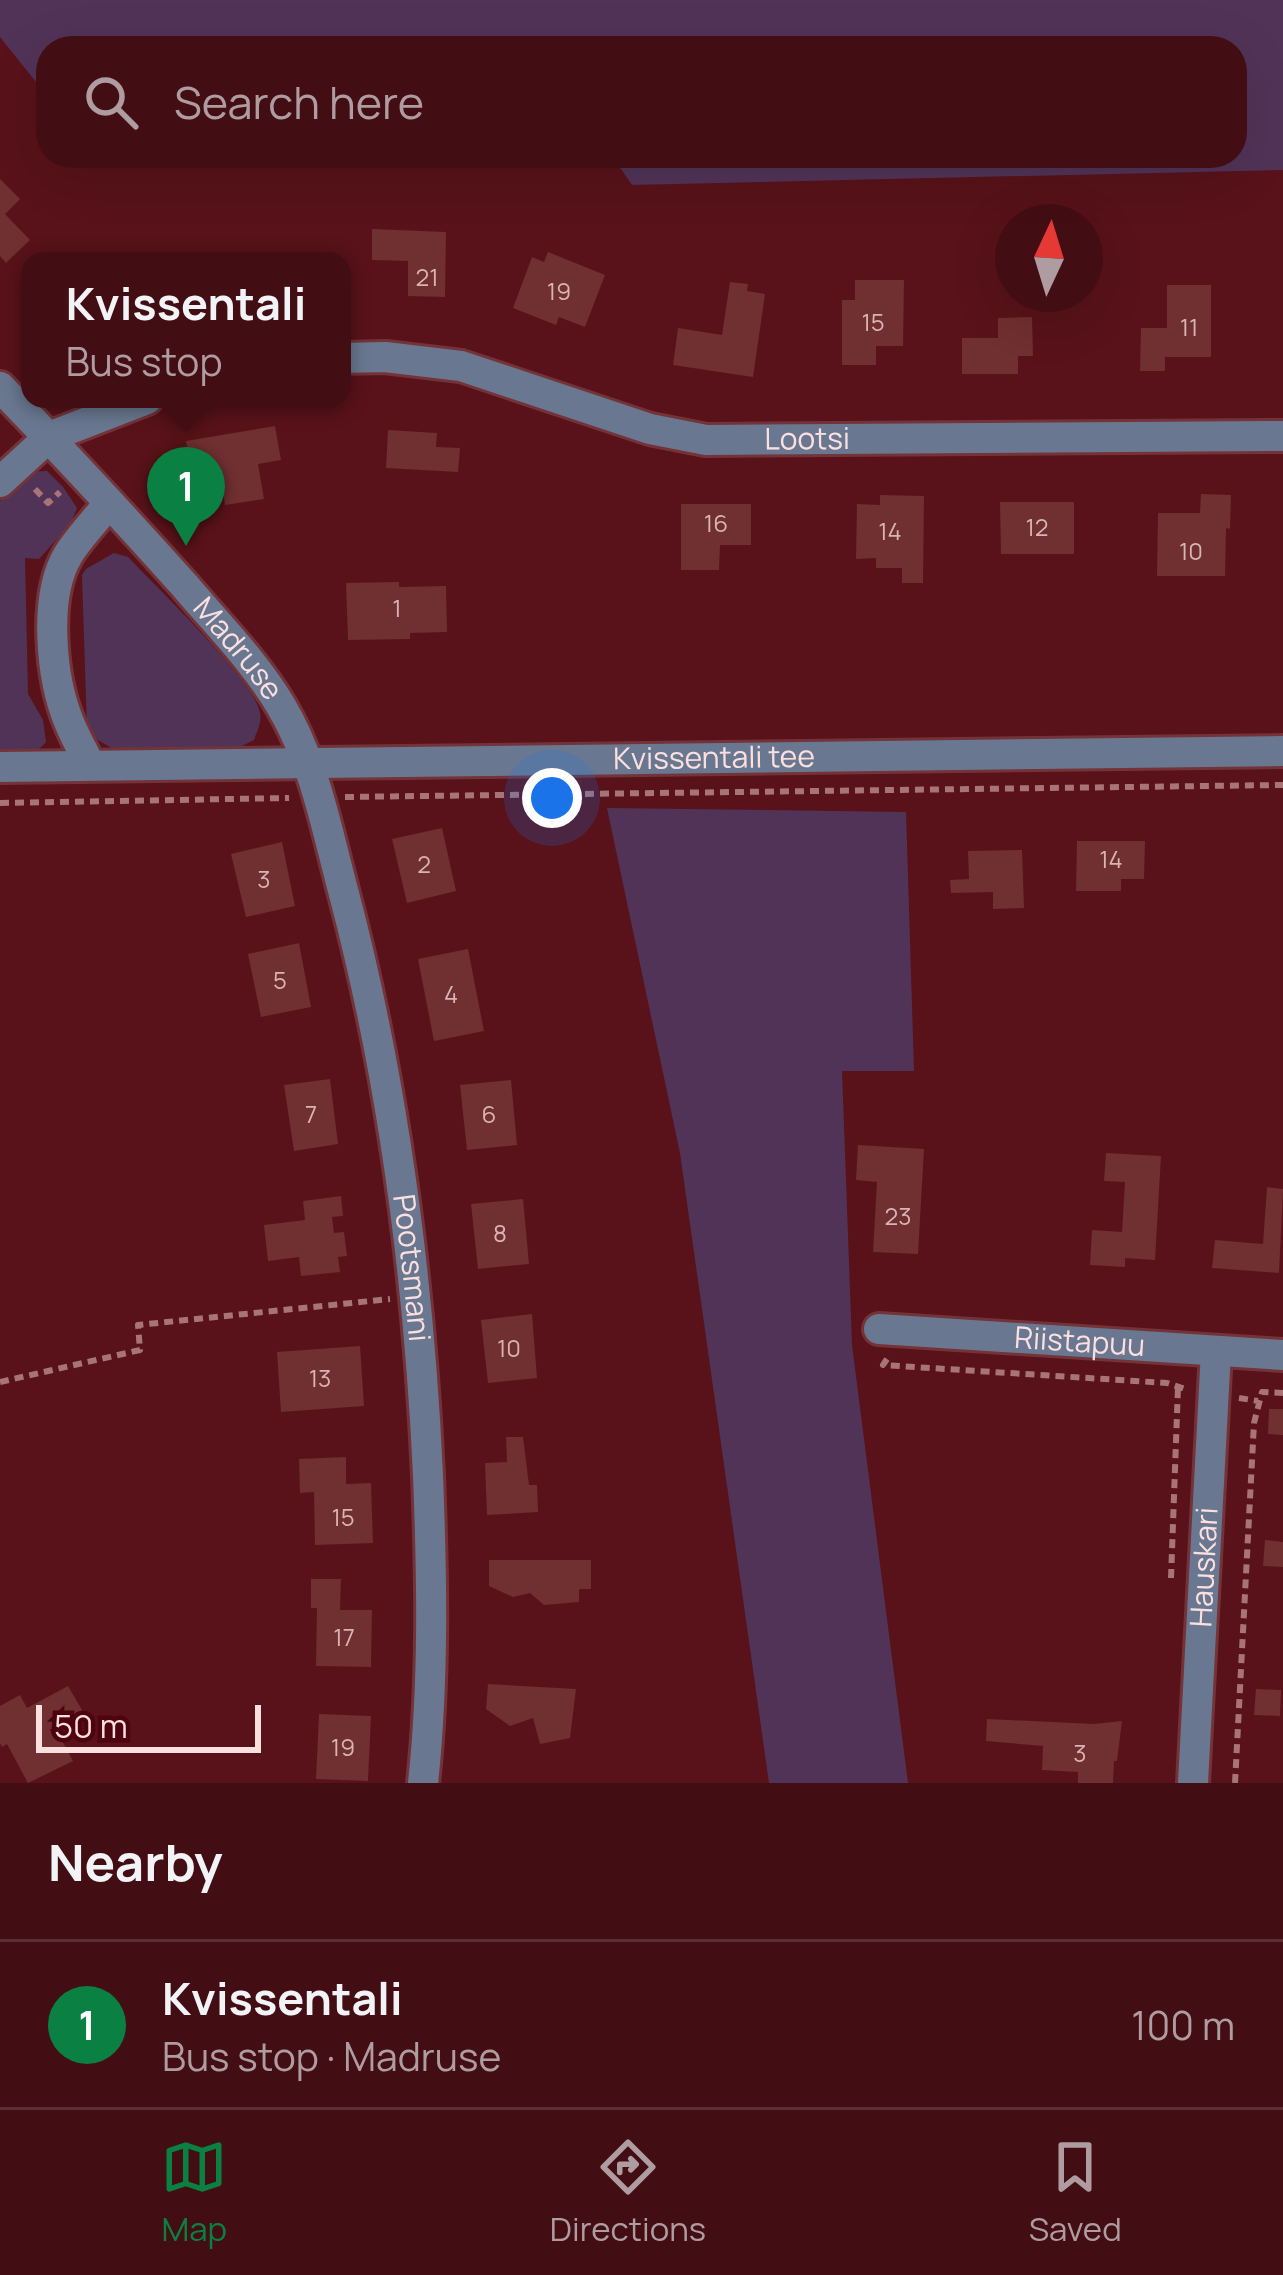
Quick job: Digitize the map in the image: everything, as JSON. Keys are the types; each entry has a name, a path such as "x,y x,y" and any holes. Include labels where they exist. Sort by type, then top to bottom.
{"street":[{"name":"Lootsi","path":"351,358 461,366 650,429 706,440 1283,436"},
{"name":"Madruse","path":"0,387 256,668 284,709 309,764"},
{"path":"0,482 49,437 124,408"},
{"path":"90,765 60,692 53,655 53,597 66,557 109,503"},
{"name":"Kvissentali tee","path":"0,767 1283,751"},
{"name":"Pootsmani","path":"309,764 363,965 399,1162 422,1359 430,1526 430,1676 423,1783"},
{"name":"Riistapuu","path":"879,1329 1283,1355"},
{"name":"Hauskari","path":"1193,1783 1216,1352"}],"path":[{"path":"0,802 1283,785"},
{"path":"0,1382 140,1350 138,1325 415,1297"},
{"path":"1170,1598 1181,1349"},
{"path":"1235,1783 1254,1423 1262,1392 1283,1393"}],"shaded area":[{"path":"0,0 1283,0 1283,170 632,185 620,168 1247,168 1247,36 36,36 36,82 0,37"},
{"path":"47,471 77,508 71,523 39,559 25,558 28,694 43,720 46,742 35,753 0,753 0,501 28,472"},
{"path":"114,553 128,557 241,679 260,713 254,740 240,747 120,753 87,729 82,575"},
{"path":"607,808 906,812 914,1071 842,1071 852,1345 908,1783 769,1783 680,1153"}],"building":[{"path":"0,179 20,199 5,214 30,240 6,263 0,256"},
{"path":"372,229 446,232 445,297 408,296 408,261 372,260"},
{"path":"548,252 605,275 585,327 559,317 556,325 513,308 532,257 544,262"},
{"path":"855,280 904,280 903,346 876,346 876,365 842,365 842,300 855,300"},
{"path":"730,282 748,284 747,291 765,294 753,377 673,365 678,328 722,335"},
{"path":"1167,285 1211,285 1211,357 1165,357 1165,371 1140,371 1141,328 1167,328"},
{"path":"1032,317 1033,356 1018,356 1018,374 962,374 962,338 998,338 998,318"},
{"path":"275,426 281,460 258,464 264,499 225,505 219,467 192,472 186,441"},
{"path":"388,430 437,433 436,447 460,448 458,472 386,468"},
{"path":"1201,494 1231,495 1225,576 1157,576 1158,513 1200,513"},
{"path":"880,495 924,496 923,583 902,583 902,568 876,568 876,558 856,559 857,504 880,505"},
{"path":"1000,502 1074,502 1074,554 1001,554"},
{"path":"681,504 751,504 751,545 720,545 719,570 681,570"},
{"path":"399,582 399,587 446,586 447,632 410,633 410,639 348,640 346,583"},
{"path":"442,828 456,891 407,903 392,839"},
{"path":"1077,841 1145,841 1144,879 1121,879 1121,891 1076,891"},
{"path":"282,842 295,906 246,917 231,854"},
{"path":"1022,850 1024,908 993,909 993,892 951,893 950,880 969,879 968,851"},
{"path":"299,943 311,1007 261,1017 248,954"},
{"path":"468,949 484,1031 434,1041 418,959"},
{"path":"330,1079 338,1144 294,1151 284,1085"},
{"path":"511,1080 517,1145 467,1150 460,1085"},
{"path":"858,1145 924,1149 918,1254 873,1252 877,1182 856,1180"},
{"path":"1106,1153 1161,1156 1155,1260 1125,1258 1125,1267 1090,1265 1092,1230 1122,1232 1125,1182 1104,1181"},
{"path":"1267,1187 1283,1189 1279,1273 1212,1268 1215,1240 1263,1244"},
{"path":"341,1196 343,1216 332,1217 334,1233 344,1232 347,1256 338,1257 340,1272 301,1276 299,1257 268,1261 264,1225 305,1220 303,1201"},
{"path":"523,1199 529,1264 478,1269 471,1204"},
{"path":"532,1314 537,1378 488,1383 481,1320"},
{"path":"360,1346 364,1406 281,1412 277,1352"},
{"path":"1269,1409 1283,1409 1283,1435 1268,1434"},
{"path":"506,1437 523,1437 529,1485 537,1485 538,1512 487,1515 485,1463 507,1462"},
{"path":"346,1457 346,1484 371,1483 373,1543 315,1545 314,1492 300,1493 299,1459"},
{"path":"1265,1540 1283,1542 1283,1567 1263,1566"},
{"path":"489,1560 591,1560 591,1589 579,1589 579,1602 544,1605 530,1593 513,1597 489,1586"},
{"path":"311,1579 341,1579 340,1610 372,1610 371,1667 316,1666 317,1608 311,1608"},
{"path":"488,1684 576,1689 570,1738 540,1744 533,1718 510,1726 486,1709"},
{"path":"68,1686 85,1715 57,1731 73,1761 28,1783 7,1744 2,1747 0,1743 0,1706 20,1695 27,1708"},
{"path":"1256,1689 1281,1690 1280,1716 1254,1715"},
{"path":"319,1714 371,1716 368,1781 316,1779"},
{"path":"987,1719 1122,1721 1113,1783 1078,1783 1078,1772 1042,1770 1043,1746 986,1741"}],"place":[{"name":"Kvissentali","path":"186,546"}]}
